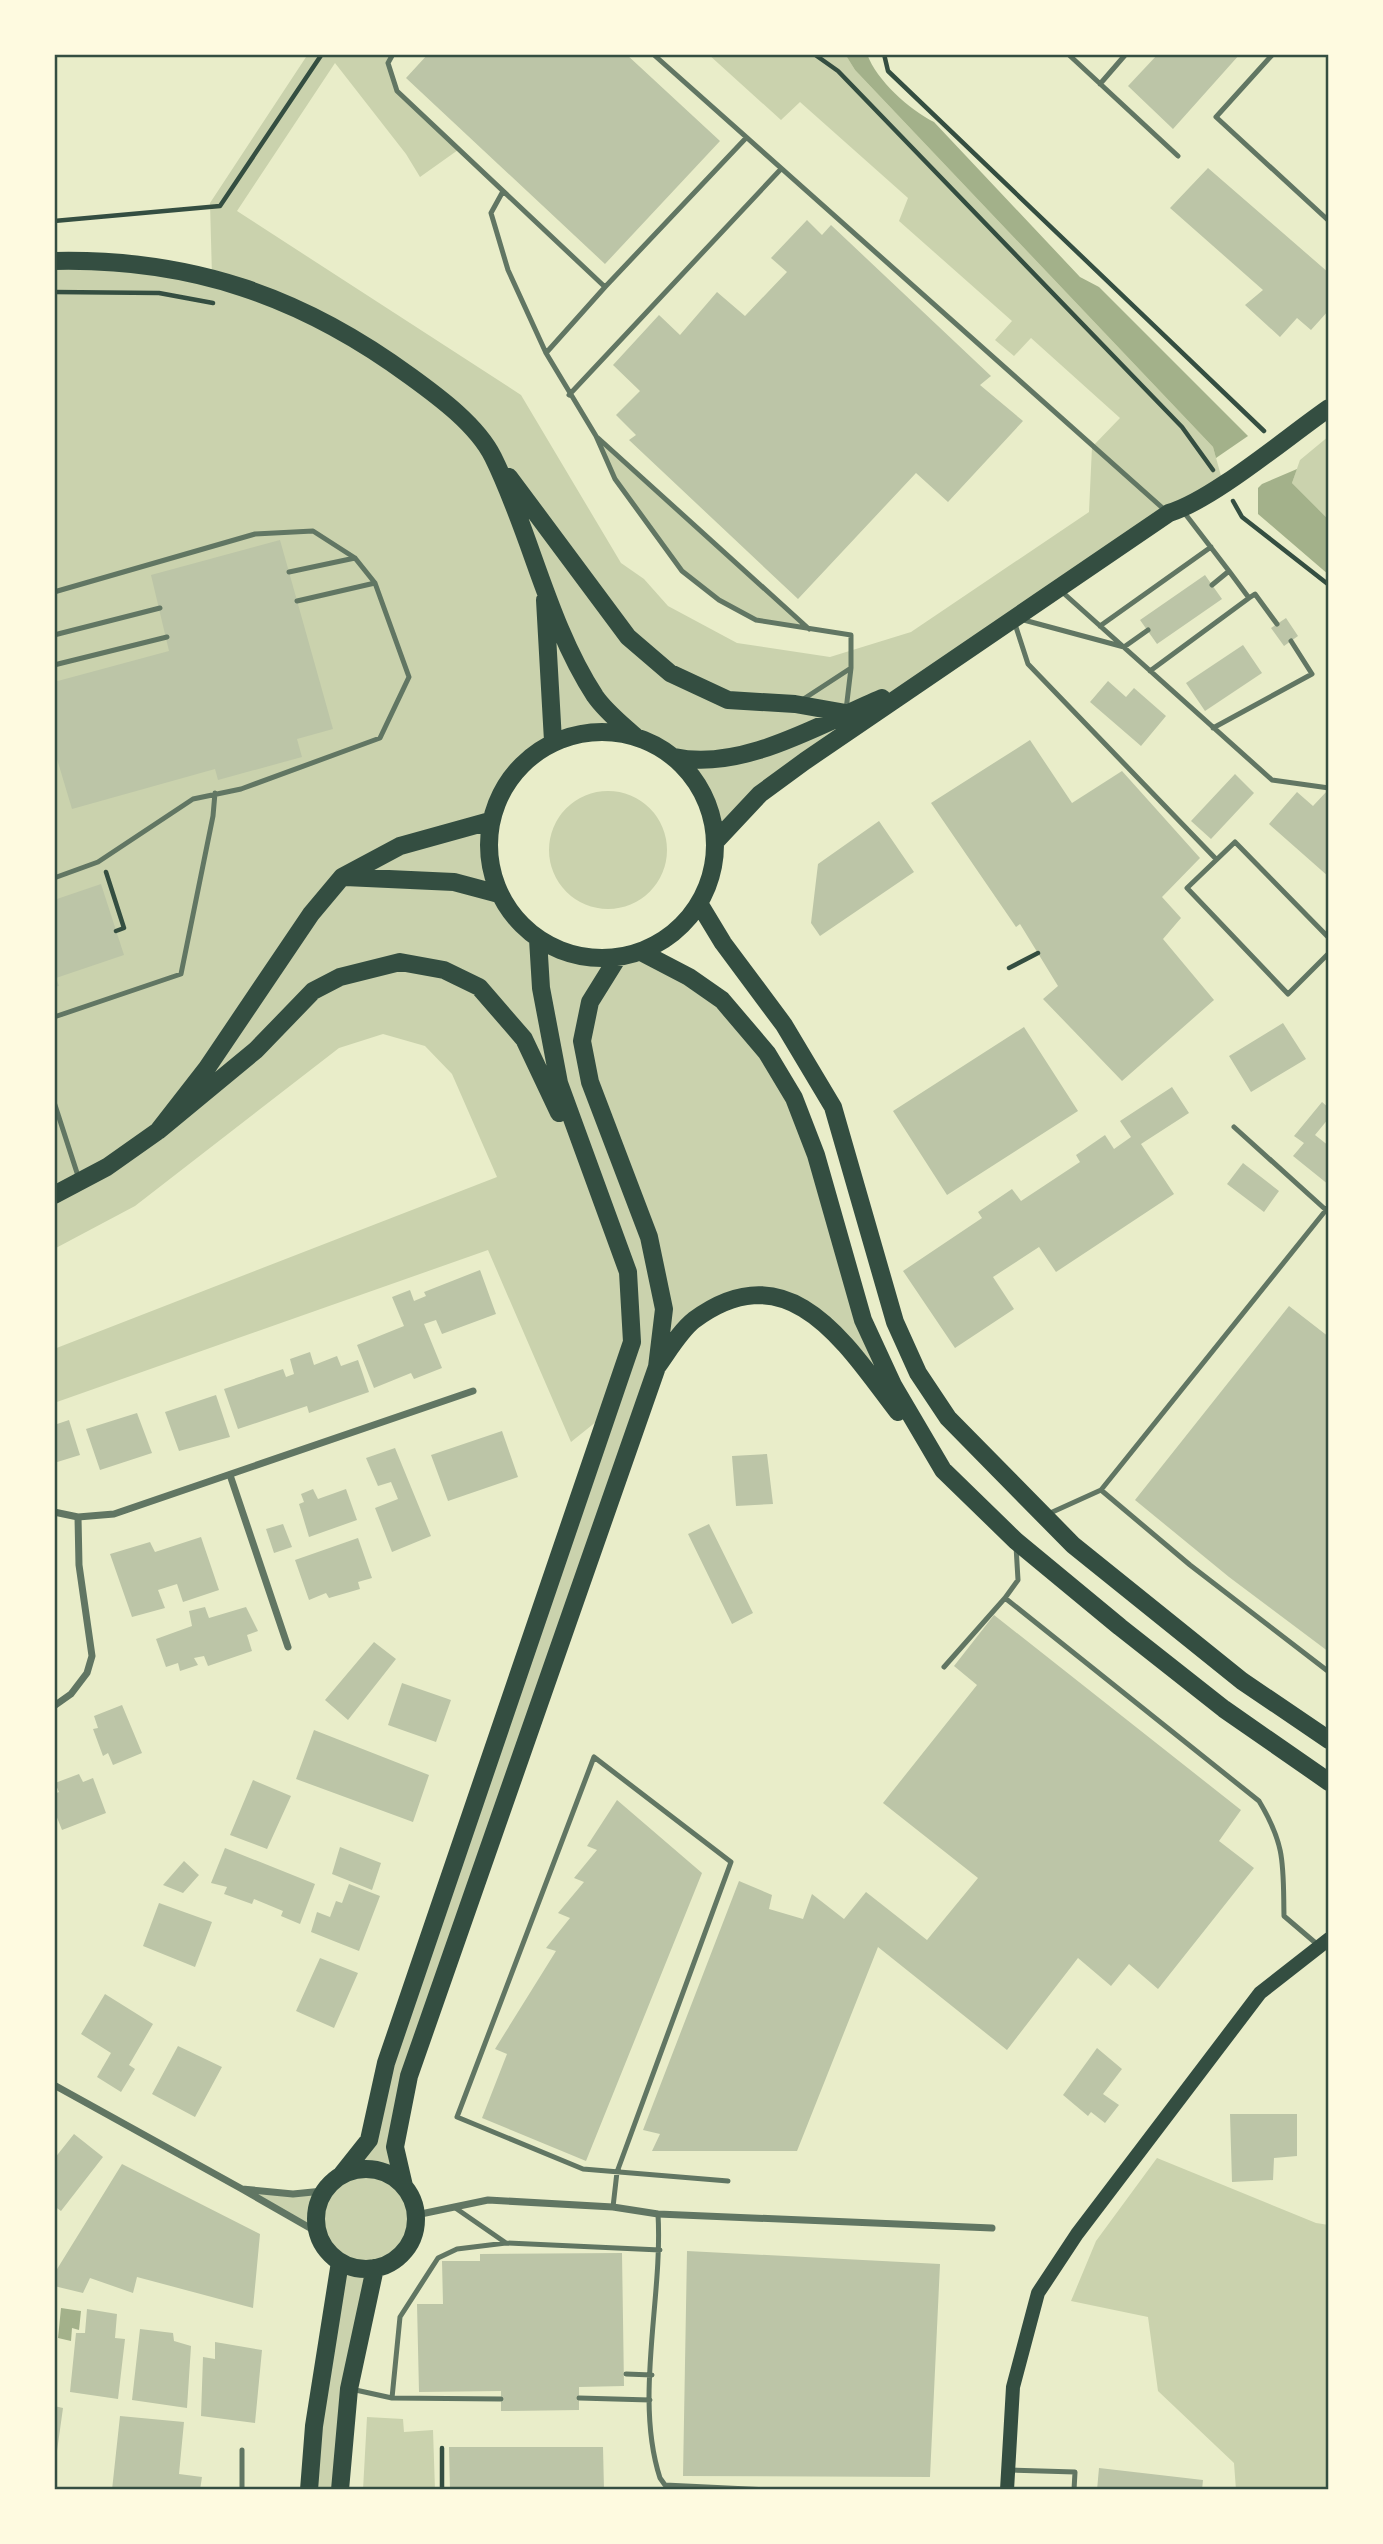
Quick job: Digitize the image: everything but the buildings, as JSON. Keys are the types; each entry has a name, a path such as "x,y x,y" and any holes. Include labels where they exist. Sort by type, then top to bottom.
{"main road":[{"path":"54,261 110,260 213,276 276,298 370,346 449,404 491,454 628,637 670,673 728,700 795,704 846,713"},
{"path":"715,842 760,794 1058,587 1223,483 1329,408"},
{"path":"491,454 522,521 571,654 597,698 636,737"},
{"path":"544,582 553,741"},
{"path":"674,757 695,761 732,758 761,750 921,682"},
{"path":"617,732 636,737 650,741 690,772 710,807 715,842 711,872 700,905 671,936 643,953 618,957 576,956 538,939 512,915 499,894 488,856 490,821 512,774 533,753 553,741 578,733 617,732"},
{"path":"158,1131 207,1068 311,914 342,877 400,846 490,821"},
{"path":"342,877 454,881 499,894"},
{"path":"700,905 723,943 784,1025 834,1107 895,1322 918,1373 948,1418 1073,1545 1231,1672 1329,1740"},
{"path":"538,939 541,988 559,1083 598,1198"},
{"path":"643,953 689,977 722,1000 767,1054 794,1098 816,1155 863,1320 893,1385 943,1470"},
{"path":"54,1195 107,1167 158,1131 256,1050 313,991 340,977 400,962 444,970 479,986 524,1039 618,1240 628,1272 632,1342 386,2063 369,2140 342,2174 323,2191 315,2218 317,2232 330,2254 351,2267 375,2268 389,2263 410,2243 416,2215 404,2186 395,2147 409,2076 657,1367 664,1309 649,1237 590,1082 582,1041 590,1002 618,957"},
{"path":"657,1367 692,1321 723,1303 752,1297 779,1299 806,1307 836,1332 943,1470 1016,1541 1213,1700 1329,1782"},
{"path":"1007,2490 1013,2387 1038,2292 1077,2234 1252,2003 1323,1942"},
{"path":"342,2174 358,2169 375,2169 391,2175 404,2186"},
{"path":"309,2490 314,2426 340,2262"},
{"path":"340,2490 349,2389 375,2268"}],"street":[{"path":"54,1513 78,1517 114,1514 473,1391"},
{"path":"230,1475 288,1647"},
{"path":"54,1706 71,1694 87,1673 92,1656 81,1589 78,1517"},
{"path":"54,2085 317,2232"},
{"path":"242,2189 293,2194 323,2191"},
{"path":"416,2215 488,2200 613,2207 658,2214 992,2228"}],"lane":[{"path":"393,54 388,63 397,91 605,287"},
{"path":"653,54 1075,432 1175,511 1211,547 1249,598"},
{"path":"1068,54 1178,156"},
{"path":"1100,83 1126,54"},
{"path":"1273,54 1216,117 1329,221"},
{"path":"546,353 746,138"},
{"path":"569,395 780,170"},
{"path":"502,192 491,213 508,270 546,353 596,436 615,479 682,571 719,600 757,620 851,635 851,668 846,713"},
{"path":"596,436 810,629"},
{"path":"54,592 255,534 313,530 355,558 375,583 409,677 380,738 241,789 193,799 98,862 54,878"},
{"path":"1100,626 1211,547"},
{"path":"289,572 355,558"},
{"path":"1212,585 1229,571"},
{"path":"297,601 375,583"},
{"path":"1058,587 1272,780 1329,788"},
{"path":"1150,671 1255,594 1277,624"},
{"path":"54,635 160,608"},
{"path":"1013,618 1124,647 1148,630"},
{"path":"1013,618 1028,664 1215,859"},
{"path":"54,665 167,637"},
{"path":"1213,728 1312,674 1291,641"},
{"path":"795,704 851,668"},
{"path":"54,1017 181,974 213,816 215,793"},
{"path":"1329,938 1235,842 1187,888 1288,994 1329,953"},
{"path":"54,1102 80,1182"},
{"path":"1044,1516 1101,1490 1328,1210 1234,1127"},
{"path":"1101,1490 1190,1565 1329,1672"},
{"path":"944,1667 1018,1580 1016,1541"},
{"path":"1005,1598 1259,1801 1276,1829 1283,1856 1284,1916 1323,1942"},
{"path":"613,2207 617,2172 731,1862 594,1757 457,2117 583,2169 617,2172 728,2181"},
{"path":"454,2207 506,2243"},
{"path":"658,2214 660,2250 650,2400 657,2469 665,2485 768,2490"},
{"path":"392,2398 400,2317 438,2258 457,2249 506,2243 660,2250"},
{"path":"626,2374 652,2375"},
{"path":"349,2389 392,2398 501,2399"},
{"path":"579,2398 650,2400"},
{"path":"242,2450 242,2490"},
{"path":"1008,2470 1075,2472 1074,2490"}],"path":[{"path":"54,221 220,206 322,54"},
{"path":"814,54 838,71 1182,427 1223,483 1242,517 1329,585"},
{"path":"884,54 888,71 1278,443"},
{"path":"54,292 159,293 214,303"},
{"path":"92,874 105,869 124,928 116,930"},
{"path":"1009,968 1038,953"},
{"path":"442,2448 442,2490"}],"shaded area":[{"path":"308,54 393,54 388,63 398,91 458,150 420,177 406,154 335,63 237,211 521,395 621,563 644,579 668,606 737,643 830,657 911,632 1089,512 1092,447 1120,418 1031,338 1014,356 995,340 1012,321 899,221 908,198 800,102 781,120 708,54 845,54 855,70 1213,447 1223,483 715,830 710,807 690,773 674,757 650,742 617,732 578,733 553,741 533,753 512,774 490,821 488,856 499,894 512,915 538,939 576,956 618,957 643,953 722,1000 794,1098 893,1385 836,1332 779,1299 723,1303 657,1367 409,2076 395,2145 397,2163 414,2213 416,2228 412,2243 399,2256 375,2268 340,2490 309,2490 340,2262 330,2254 317,2232 242,2189 284,2194 317,2192 337,2179 369,2140 607,1413 571,1442 488,1250 54,1403 54,1349 497,1177 452,1074 425,1046 383,1034 339,1048 135,1206 54,1249 54,268 110,259 212,276 210,203"},
{"path":"845,54 867,54 886,84 914,110 934,122 1080,277 1099,287 1248,436 1216,458 1213,447 855,70"},
{"path":"596,436 810,629 757,620 730,608 705,590 660,544 624,490"},
{"path":"1329,436 1329,520 1292,483 1300,460"},
{"path":"1297,469 1292,483 1329,520 1329,575 1258,514 1258,488"},
{"path":"608,791 631,795 650,808 663,827 667,850 663,873 650,892 631,905 608,909 585,905 566,892 553,873 549,850 553,827 566,808 585,795"},
{"path":"1157,2158 1316,2223 1329,2225 1329,2490 1236,2490 1234,2463 1158,2391 1148,2317 1071,2301 1096,2241"},
{"path":"61,2308 81,2311 79,2330 72,2328 71,2341 58,2338"},
{"path":"367,2417 403,2419 404,2432 433,2430 435,2490 363,2490"}]}
